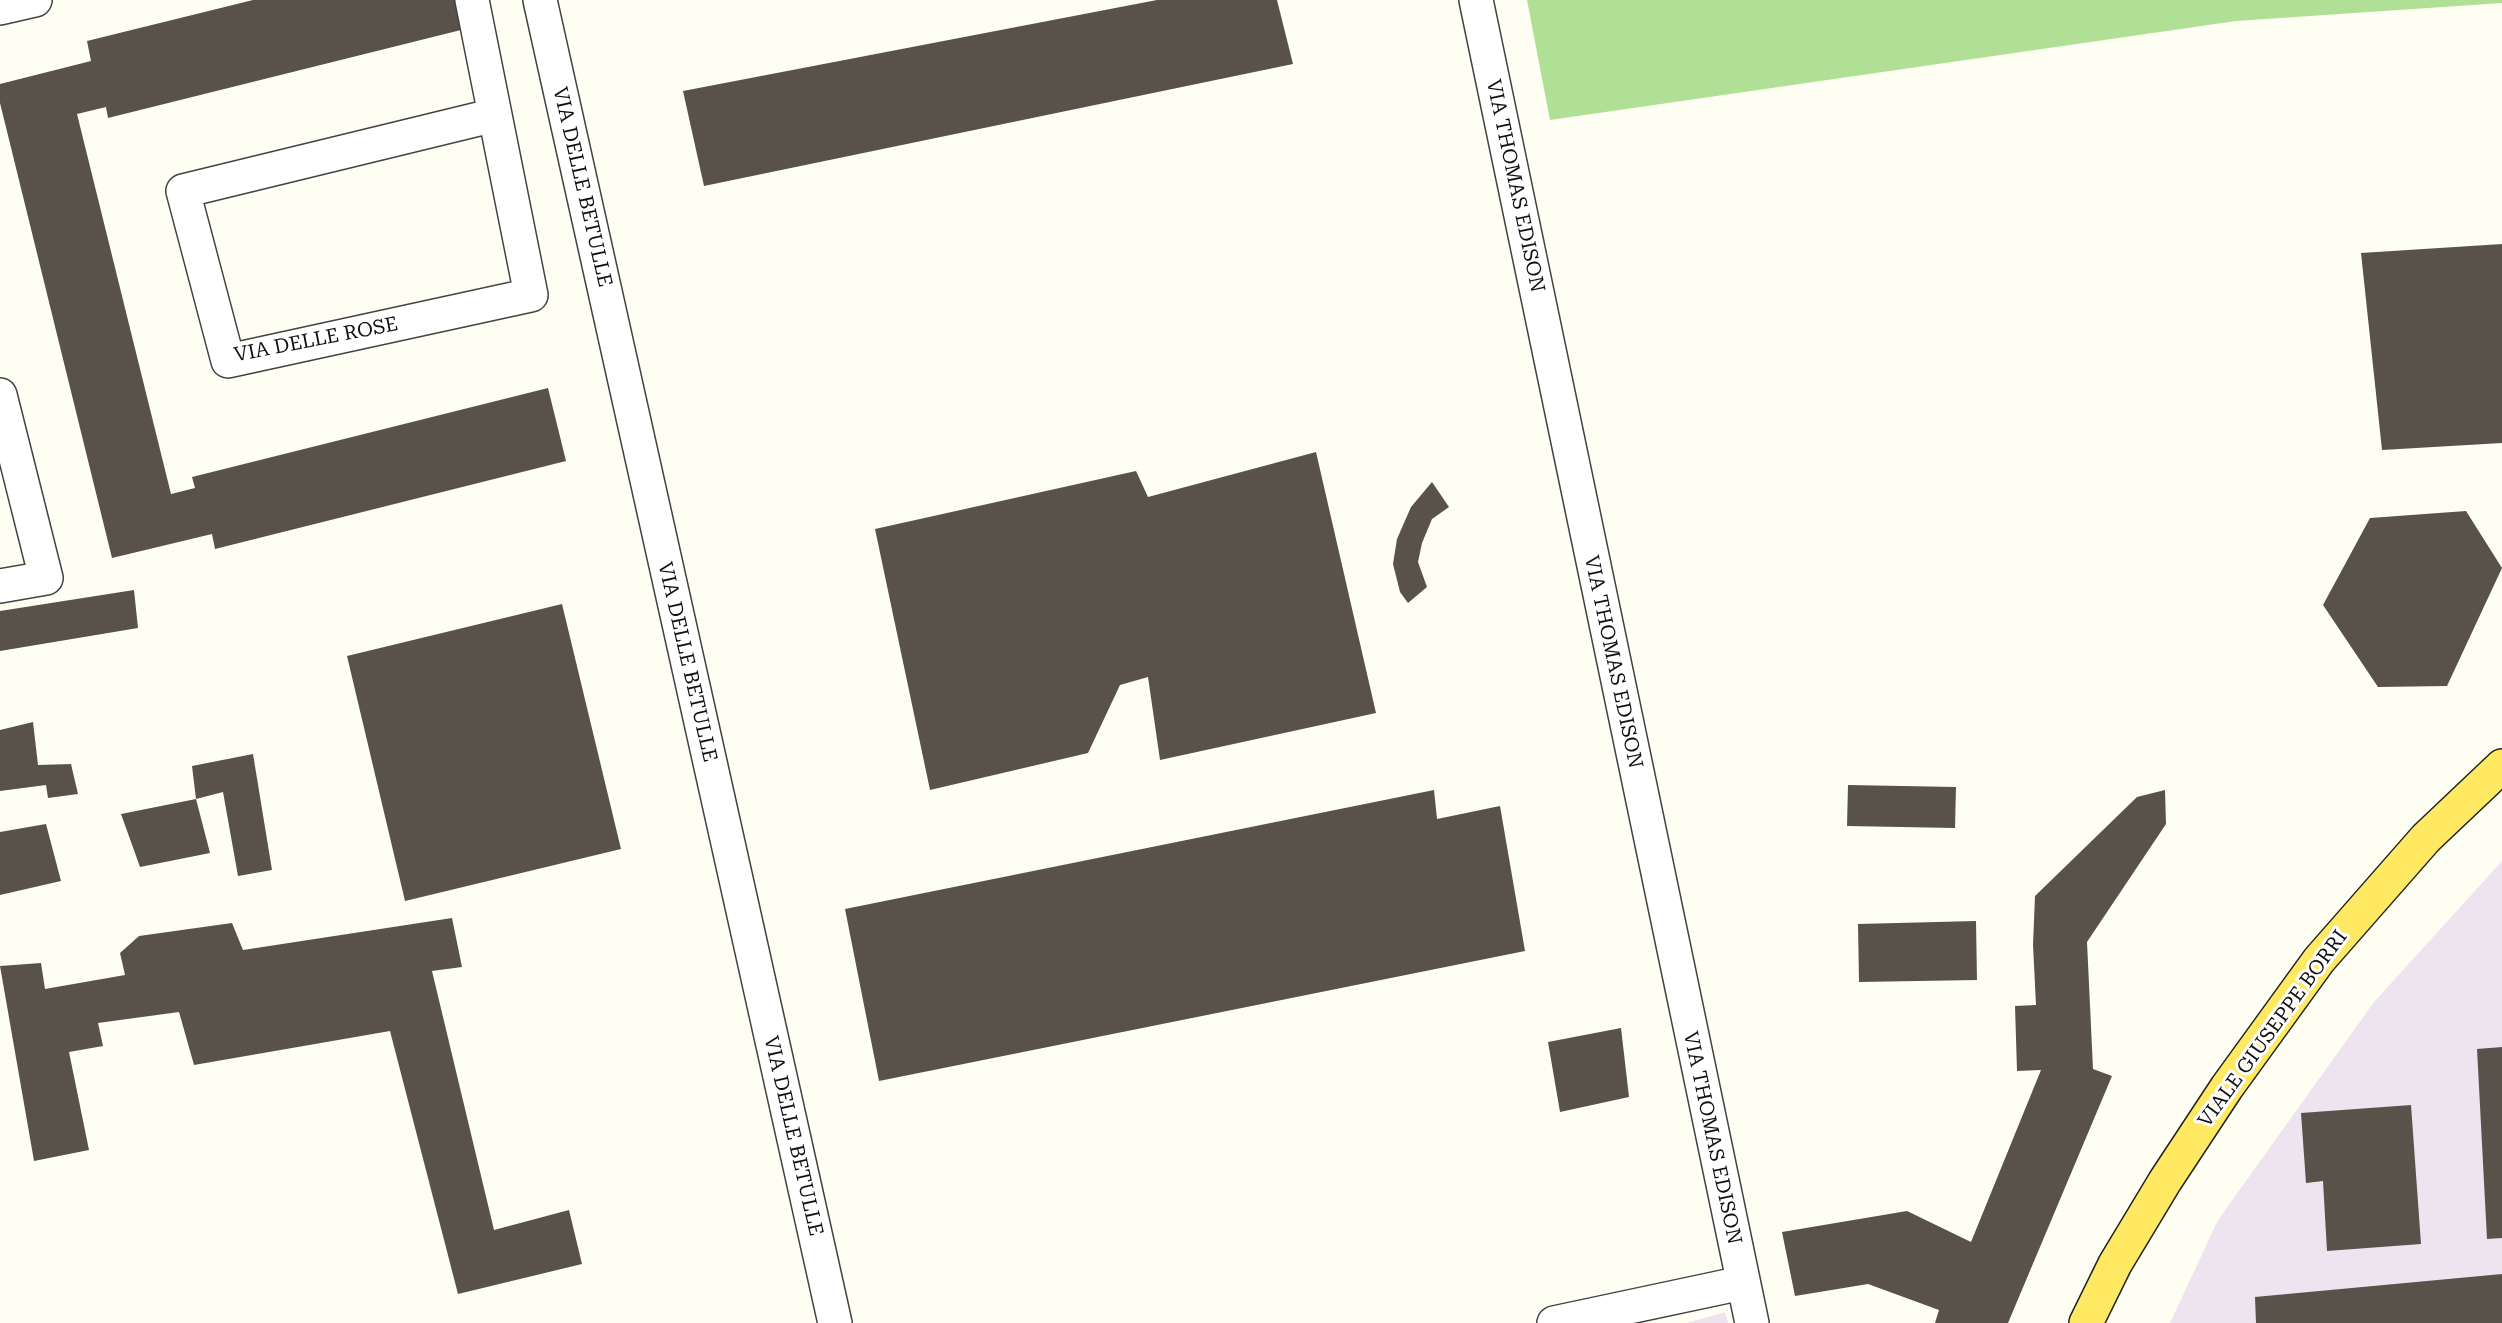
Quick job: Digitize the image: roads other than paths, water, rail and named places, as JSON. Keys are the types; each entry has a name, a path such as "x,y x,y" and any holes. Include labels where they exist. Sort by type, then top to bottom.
{"main road":[{"name":"VIALE GIUSEPPE BORRI","path":"2086,1323 2115,1264 2169,1173 2227,1087 2313,968 2411,854 2502,766"}],"street":[{"path":"0,8 35,0"},
{"name":"VIA DELLE ROSE","path":"471,0 495,115 531,295 228,361 183,191 495,115"},
{"name":"VIA DELLE BETULLE","path":"540,0 835,1323"},
{"name":"VIA THOMAS EDISON","path":"1476,0 1752,1323"},
{"path":"0,395 46,578 0,586"},
{"path":"1554,1323 1742,1283"}]}
